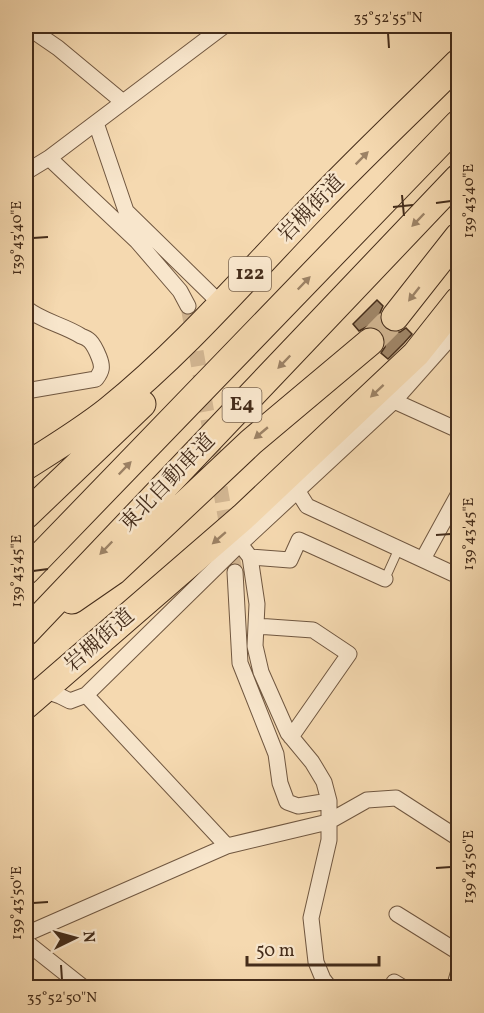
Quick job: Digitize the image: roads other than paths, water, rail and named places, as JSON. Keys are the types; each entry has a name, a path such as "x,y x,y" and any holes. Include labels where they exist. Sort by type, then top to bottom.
{"highway":[{"name":"岩槻街道","path":"26,466 108,411 178,349 320,200 459,63"},
{"name":"東北自動車道","path":"26,571 459,124"},
{"name":"東北自動車道","path":"26,632 459,178"},
{"path":"395,318 459,237"},
{"name":"岩槻街道","path":"34,698 260,501 416,354 459,301"},
{"path":"26,632 114,572 251,442 370,342"},
{"path":"26,515 163,384 178,349"}],"street":[{"path":"26,26 58,48 123,102"},
{"path":"26,172 49,158 224,26"},
{"path":"96,123 126,211 222,305"},
{"path":"49,158 137,241 180,291 188,306"},
{"path":"26,308 90,341 99,355 102,366 102,372 96,379 26,391"},
{"path":"34,698 60,696 70,701 86,695 240,544 394,401 459,329"},
{"path":"394,401 459,430"},
{"path":"297,490 307,506 459,576"},
{"path":"423,559 459,495"},
{"path":"250,557 290,560 299,540 385,579"},
{"path":"240,544 250,557 257,604 255,646 261,672 288,733 312,762 324,782 329,801 329,840 311,918 316,962 323,979 330,987"},
{"path":"236,572 240,663 276,754 280,783 287,802 298,806 329,801"},
{"path":"256,626 313,630 349,654 291,737"},
{"path":"86,695 227,846"},
{"path":"26,934 227,846 328,822 367,800 396,798 459,838"},
{"path":"398,914 459,952"},
{"path":"26,942 84,987"},
{"path":"454,987 459,974"}],"lane":[{"path":"385,579 399,548"}],"tunnel":[{"path":"188,306 235,572"},
{"path":"370,342 395,317"}]}
